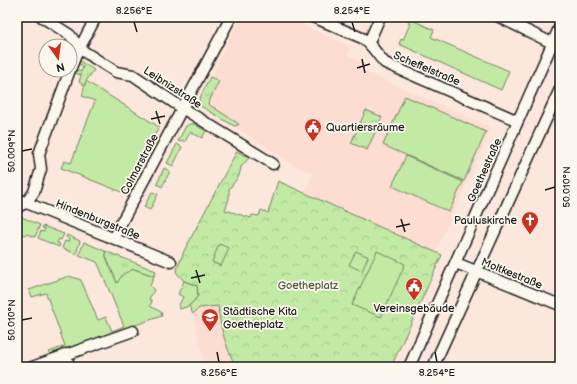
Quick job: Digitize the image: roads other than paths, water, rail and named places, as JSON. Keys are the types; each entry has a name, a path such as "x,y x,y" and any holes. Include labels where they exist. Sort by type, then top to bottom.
{"street":[{"name":"Leibnizstraße","path":"42,17 70,35 80,49 116,72 133,76 273,164"},
{"path":"78,52 85,35 96,17"},
{"name":"Colmarstraße","path":"115,238 119,227 231,17"},
{"name":"Scheffelstraße","path":"312,17 369,42 376,54 385,63 518,121"},
{"path":"369,42 380,17"},
{"path":"499,17 552,43"},
{"name":"Goethestraße","path":"409,367 560,26"},
{"path":"20,203 34,192 41,169 39,154 67,78"},
{"path":"433,367 560,89"},
{"name":"Hindenburgstraße","path":"20,203 115,238 171,262"},
{"name":"Moltkestraße","path":"456,263 560,305"},
{"path":"32,367 133,331"},
{"path":"65,354 70,367"}],"place":[{"name":"Quartiersräume","path":"313,142"},
{"name":"Pauluskirche","path":"530,235"},
{"name":"Vereinsgebäude","path":"414,301"},
{"name":"Städtische Kita Goetheplatz","path":"210,332"}],"park label":[{"name":"Goetheplatz","path":"308,285"}]}
